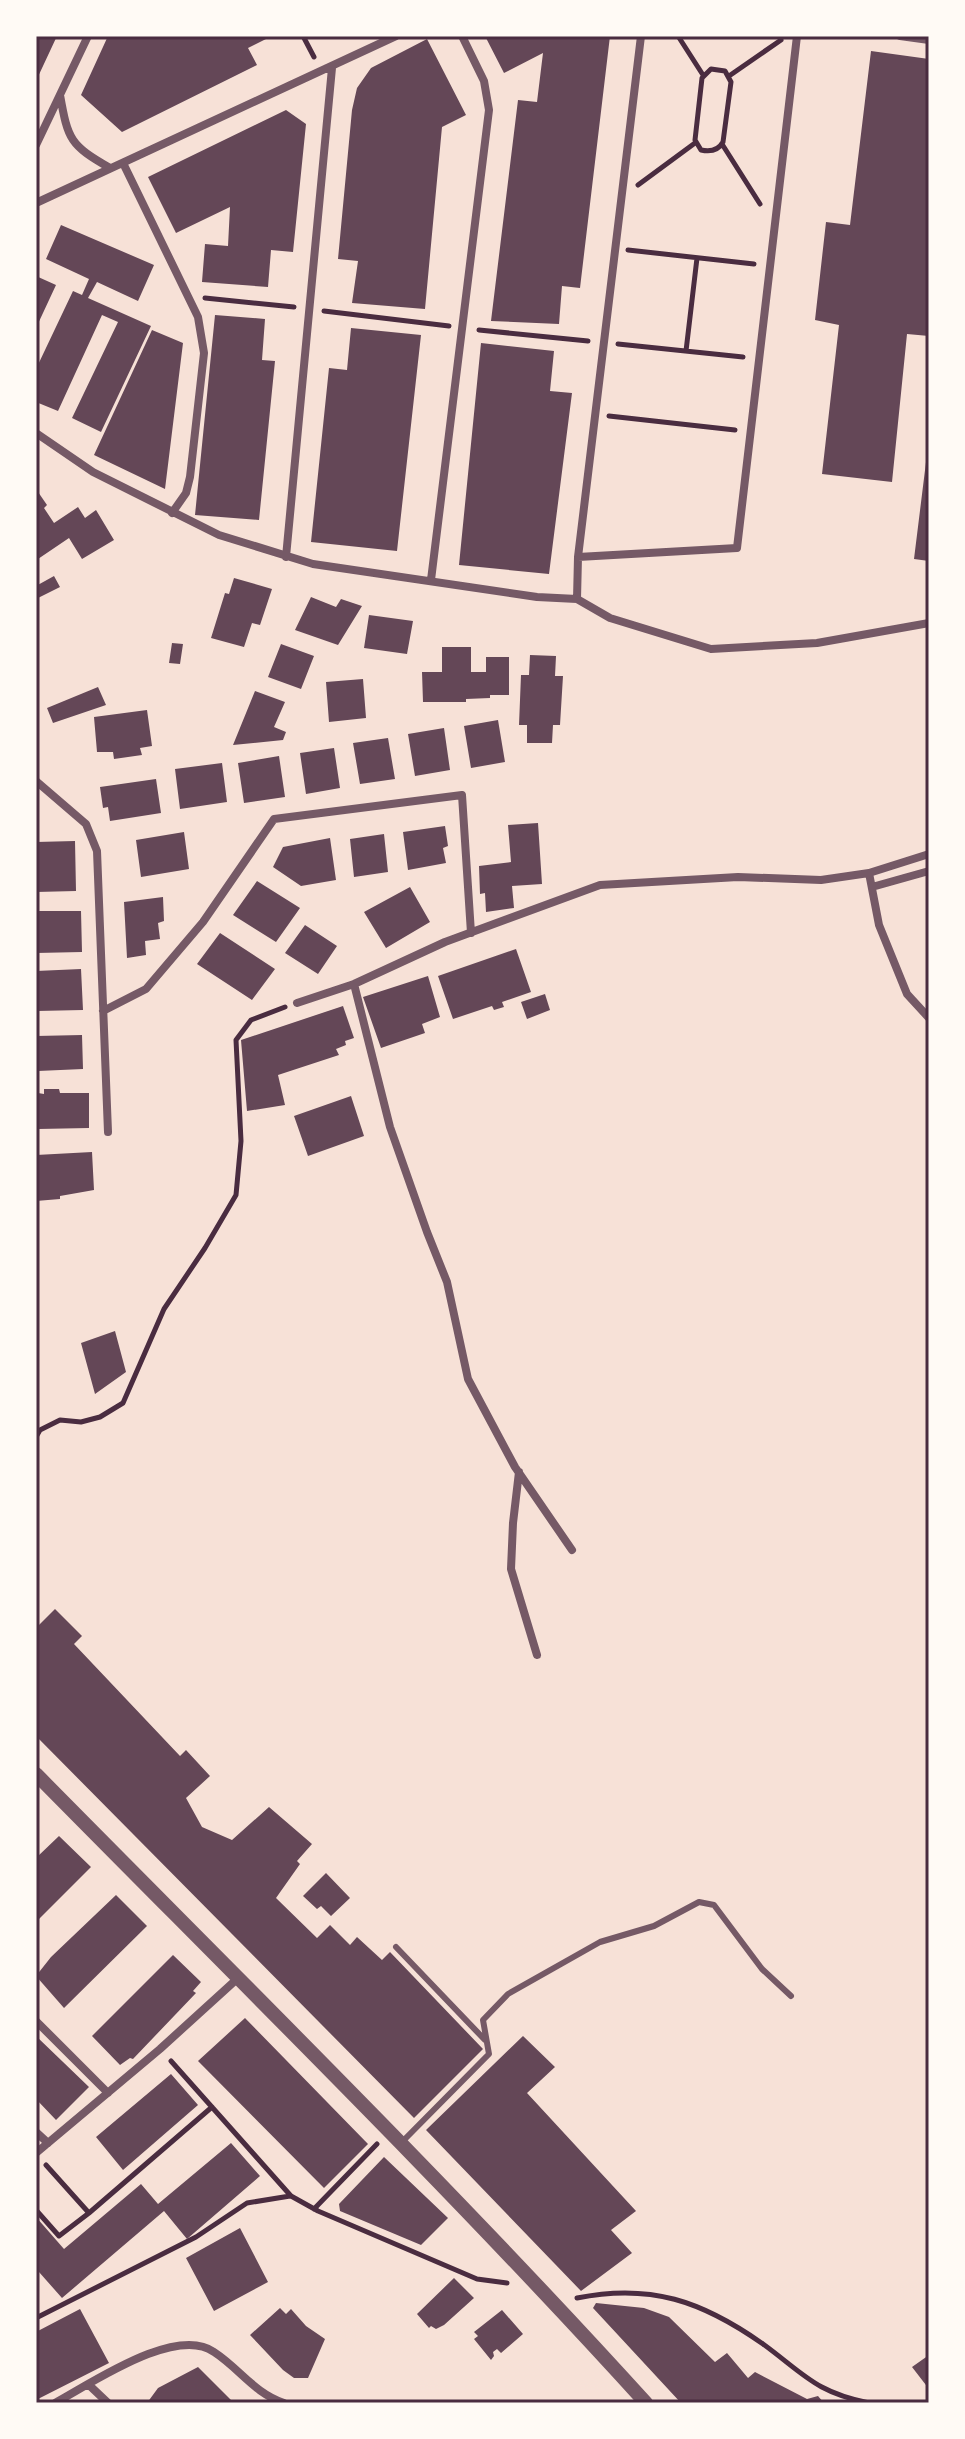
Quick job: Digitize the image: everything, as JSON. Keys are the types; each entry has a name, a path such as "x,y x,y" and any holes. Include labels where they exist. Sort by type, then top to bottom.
{"street":[{"path":"36,145 88,36"},
{"path":"36,203 396,36"},
{"path":"431,580 489,110 484,81 462,36"},
{"path":"577,599 578,557 641,36"},
{"path":"578,557 737,548 797,36"},
{"path":"900,36 929,40"},
{"path":"286,557 332,68"},
{"path":"60,94 73,142 110,168"},
{"path":"123,163 198,317 204,353 190,477 186,493 172,513"},
{"path":"36,433 93,472 172,513 219,535 286,557 313,564 537,597 577,599 610,618 711,649 817,643 929,623"},
{"path":"36,781 86,824 97,851 108,1132"},
{"path":"103,1011 146,989 203,922 274,819 462,795 471,933"},
{"path":"297,1003 354,984 445,942 600,885 738,877 821,880 869,873 929,854"},
{"path":"872,887 929,871"},
{"path":"869,873 879,925 907,994 929,1018"},
{"path":"354,984 390,1127 447,1282 468,1379 519,1472 572,1550"},
{"path":"519,1472 511,1569 537,1655"},
{"path":"36,1774 554,2302 640,2400"},
{"path":"36,2153 160,2049 237,1979"},
{"path":"36,2021 108,2093"},
{"path":"36,2132 48,2143"},
{"path":"55,2403 153,2352 184,2343 212,2349 256,2390 284,2403"},
{"path":"89,2385 108,2403"}],"lane":[{"path":"395,2138 489,2054 483,2020 508,1994 600,1942 654,1926 699,1902 714,1905 762,1969 791,1996"},
{"path":"396,1947 485,2041"}],"path":[{"path":"622,198 695,143 703,75 678,36"},
{"path":"729,76 787,36"},
{"path":"703,75 711,69 719,69 729,76 731,82 722,144 775,227"},
{"path":"695,143 701,150 708,151 722,144"},
{"path":"616,249 771,266"},
{"path":"686,351 697,258"},
{"path":"188,296 760,359"},
{"path":"596,415 752,432"},
{"path":"36,1437 40,1430 60,1420 81,1422 123,1403 164,1309 236,1195 241,1141 236,1040 251,1020 297,1003"},
{"path":"160,2049 291,2196 314,2209 477,2279"},
{"path":"36,2210 59,2236 212,2107"},
{"path":"314,2209 395,2138"},
{"path":"36,2153 89,2213"},
{"path":"36,2318 196,2237 247,2203 291,2196"},
{"path":"554,2302 605,2292 644,2292 674,2297 750,2336 814,2384 838,2396 869,2403"}],"building":[{"path":"36,36 57,36 36,81"},
{"path":"108,36 272,36 248,48 257,65 122,132 81,95"},
{"path":"485,36 610,36 580,288 562,286 559,324 491,321 518,100 537,102 543,53 504,73"},
{"path":"427,39 466,115 442,127 425,309 352,303 358,261 338,259 352,110 357,88 371,68"},
{"path":"871,51 929,59 929,336 907,334 892,482 822,474 839,325 815,320 826,222 850,225"},
{"path":"286,110 306,124 293,252 271,250 268,287 202,282 205,244 228,246 230,207 176,233 148,177"},
{"path":"61,225 154,265 138,301 97,282 88,298 151,326 101,432 72,418 118,322 102,315 58,411 36,402 36,369 73,291 82,295 89,279 46,259"},
{"path":"36,276 56,285 36,328"},
{"path":"215,315 265,319 262,360 275,361 259,520 195,515"},
{"path":"351,328 421,335 397,551 311,542 329,368 347,370"},
{"path":"152,330 183,343 165,489 94,455"},
{"path":"481,343 554,351 550,391 572,393 549,574 459,565"},
{"path":"929,454 929,561 914,559"},
{"path":"36,489 54,523 78,507 85,518 96,510 114,540 82,559 69,538 38,559"},
{"path":"54,576 60,587 36,599 36,586"},
{"path":"234,578 272,589 260,625 252,623 244,647 211,638 225,593 229,594"},
{"path":"311,597 336,607 341,599 362,606 338,645 295,630"},
{"path":"369,615 413,621 407,654 364,648"},
{"path":"172,643 183,644 180,664 169,663"},
{"path":"281,644 314,656 301,689 268,677"},
{"path":"442,647 471,647 471,672 486,672 486,657 509,657 509,695 490,695 490,698 466,699 466,702 423,702 422,672 442,672"},
{"path":"530,655 556,656 555,676 563,676 560,725 553,725 552,743 527,743 527,725 519,725 521,675 529,675"},
{"path":"363,679 366,718 329,722 326,682"},
{"path":"98,687 106,705 53,723 47,708"},
{"path":"255,691 285,702 274,727 286,732 283,740 233,745"},
{"path":"147,710 152,746 140,748 142,755 114,759 113,752 97,752 94,717"},
{"path":"498,720 505,762 471,768 464,726"},
{"path":"444,728 450,770 415,776 408,734"},
{"path":"388,738 395,779 360,784 353,743"},
{"path":"334,748 340,788 306,794 300,753"},
{"path":"279,756 285,797 244,803 238,763"},
{"path":"222,763 227,802 180,809 175,769"},
{"path":"156,779 161,813 110,821 108,807 103,808 100,787"},
{"path":"538,823 542,884 512,886 514,908 486,912 485,893 480,894 479,866 511,862 508,825"},
{"path":"445,826 448,846 443,848 446,863 408,870 403,832"},
{"path":"184,832 189,869 141,877 136,840"},
{"path":"384,834 388,872 354,877 350,839"},
{"path":"330,838 336,880 301,886 273,867 283,847"},
{"path":"75,841 76,891 36,892 36,842"},
{"path":"257,881 300,908 276,942 233,915"},
{"path":"410,887 430,922 386,948 364,912"},
{"path":"163,897 164,921 158,923 160,939 145,941 146,955 127,958 124,902"},
{"path":"36,911 81,911 82,952 36,953"},
{"path":"305,925 337,946 318,974 285,953"},
{"path":"220,933 275,969 252,1000 197,964"},
{"path":"516,949 531,992 502,1002 504,1007 494,1010 492,1006 453,1019 438,976"},
{"path":"81,969 83,1010 37,1011 36,971"},
{"path":"428,976 440,1017 422,1024 425,1033 381,1048 363,997"},
{"path":"545,994 550,1010 527,1019 521,1002"},
{"path":"343,1006 354,1038 336,1049 339,1055 278,1075 285,1105 247,1111 241,1040"},
{"path":"82,1035 83,1069 38,1071 36,1036"},
{"path":"44,1089 59,1089 60,1093 89,1093 89,1128 38,1129 38,1093 44,1094"},
{"path":"351,1096 364,1136 308,1156 294,1116"},
{"path":"92,1152 94,1190 60,1196 60,1199 36,1201 36,1155"},
{"path":"115,1331 126,1372 95,1394 81,1343"},
{"path":"55,1609 82,1636 74,1644 180,1756 186,1750 210,1776 186,1798 202,1827 232,1840 269,1807 312,1844 297,1861 300,1864 276,1898 317,1938 330,1925 350,1945 357,1937 382,1960 390,1952 483,2049 414,2118 36,1736 36,1628"},
{"path":"59,1836 91,1867 36,1922 36,1858"},
{"path":"326,1873 350,1898 331,1916 321,1906 317,1909 303,1896"},
{"path":"116,1895 147,1926 64,2008 36,1976 51,1957"},
{"path":"173,1955 201,1982 193,1991 196,1993 133,2059 120,2065 92,2036"},
{"path":"245,2018 368,2144 324,2188 198,2061"},
{"path":"36,2036 89,2087 56,2120 36,2099"},
{"path":"523,2036 555,2067 527,2093 636,2211 611,2230 632,2253 581,2291 426,2130"},
{"path":"171,2074 198,2105 123,2170 96,2137"},
{"path":"231,2143 260,2176 187,2239 164,2211 62,2298 39,2272 36,2274 36,2217 64,2249 141,2184 158,2204"},
{"path":"384,2157 448,2218 421,2245 340,2211 339,2204"},
{"path":"240,2228 268,2282 214,2311 186,2258"},
{"path":"454,2278 474,2298 444,2325 429,2328 417,2314"},
{"path":"596,2303 644,2308 669,2317 715,2362 727,2353 748,2378 755,2372 807,2399 818,2396 824,2403 681,2403 593,2308"},
{"path":"280,2308 286,2314 291,2309 306,2326 325,2339 308,2378 294,2378 283,2370 250,2335"},
{"path":"80,2309 109,2363 36,2400 36,2332"},
{"path":"502,2310 523,2334 501,2353 497,2349 493,2352 491,2360 474,2339 478,2336 474,2332"},
{"path":"929,2355 929,2389 912,2367"},
{"path":"198,2367 234,2403 147,2403 158,2388"}]}
